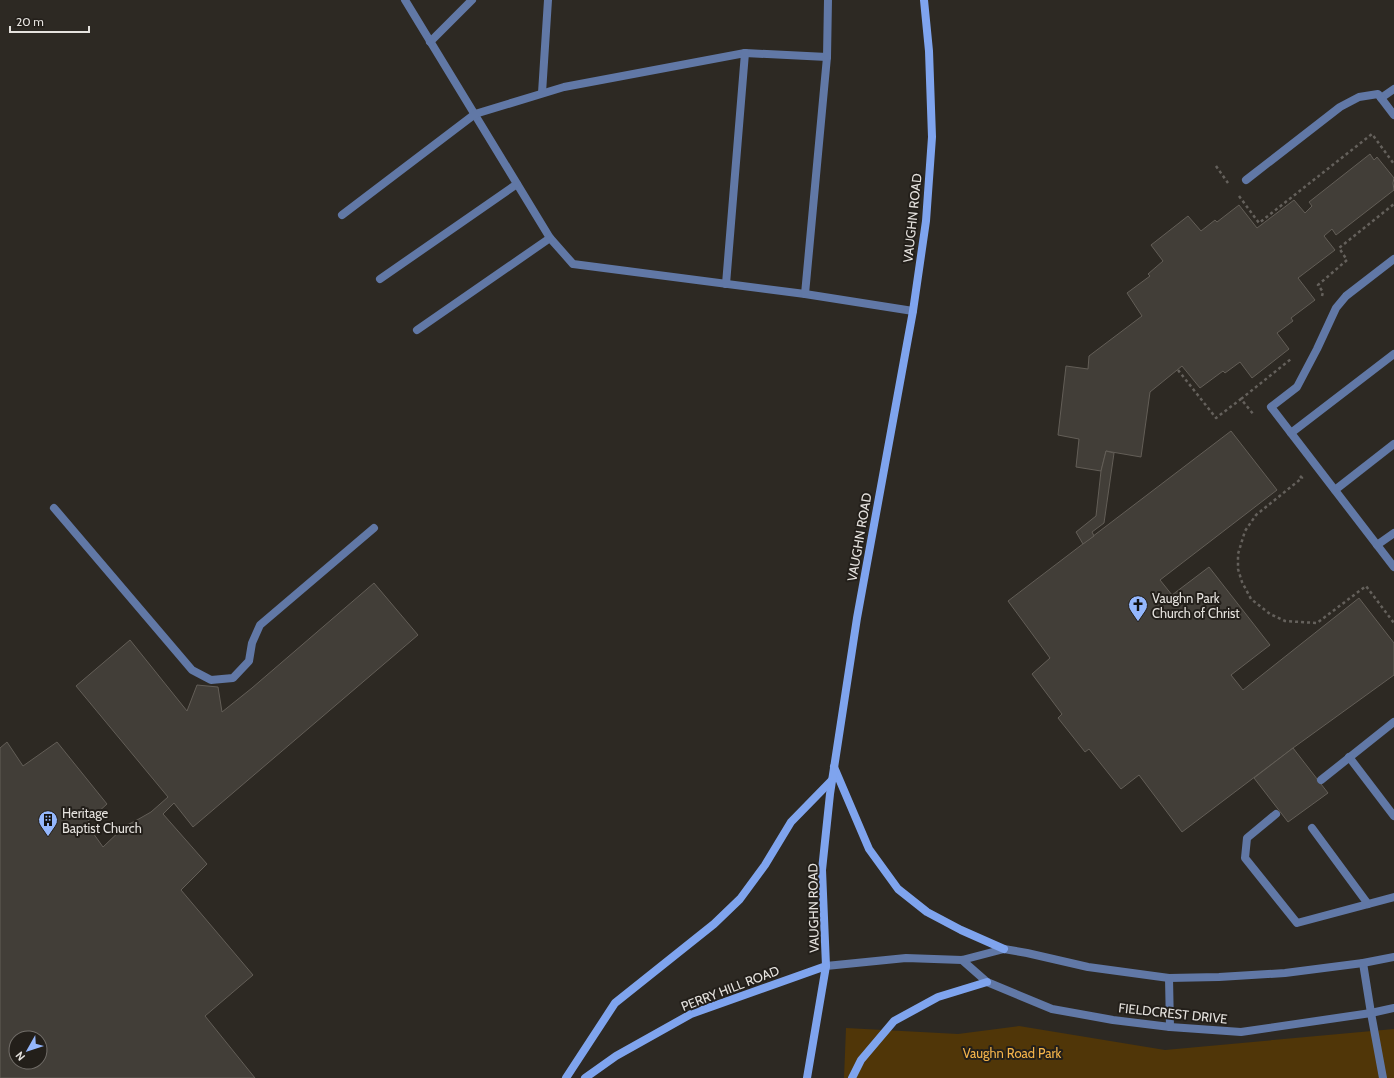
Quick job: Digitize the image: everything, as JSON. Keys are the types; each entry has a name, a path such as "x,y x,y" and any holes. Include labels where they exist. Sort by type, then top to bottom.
{"main road":[{"name":"VAUGHN ROAD","path":"807,1078 826,966 822,870 834,767 857,618 913,311 926,221 932,137 929,51 924,0"},
{"path":"834,767 869,849 898,889 926,912 961,930 1004,949"},
{"path":"566,1078 615,1003 714,924 740,899 765,865 791,822 833,779"},
{"name":"PERRY HILL ROAD","path":"585,1078 616,1056 691,1014 826,966"},
{"path":"852,1078 861,1060 894,1021 938,997 987,982"}],"street":[{"path":"405,0 550,238 573,264 805,294 913,311"},
{"path":"430,42 472,0"},
{"path":"542,93 548,0"},
{"path":"805,294 828,57 828,0"},
{"path":"726,284 745,53"},
{"path":"342,215 475,114 564,87 745,53 828,57"},
{"path":"1381,98 1394,89"},
{"path":"1246,180 1340,106 1359,97 1378,94 1394,115"},
{"path":"380,280 517,184"},
{"path":"417,330 550,238"},
{"path":"1394,259 1346,296 1336,308 1297,387 1271,407 1394,567"},
{"path":"1291,433 1394,354"},
{"path":"1335,490 1394,444"},
{"path":"54,508 192,670 211,680 233,678 249,662 252,643 260,625 374,528"},
{"path":"1377,545 1394,533"},
{"path":"1321,780 1394,722"},
{"path":"1349,757 1394,816"},
{"path":"1276,814 1247,838 1245,858 1297,923 1394,897"},
{"path":"1312,828 1368,904"},
{"path":"826,966 906,958 962,960 1004,949 1088,967 1169,978 1285,973 1363,963 1394,957"},
{"name":"FIELDCREST DRIVE","path":"962,960 987,982 1052,1009 1113,1020 1170,1027 1241,1032 1371,1013 1394,1008"},
{"path":"1363,963 1383,1078"},
{"path":"1169,978 1170,1027"}],"path":[{"path":"1235,191 1259,223 1372,134 1394,164"},
{"path":"1216,166 1230,185"},
{"path":"1178,370 1216,418 1241,399 1255,417"},
{"path":"1297,472 1302,478 1256,515 1242,538 1238,554 1238,569 1242,582 1251,599 1270,614 1285,621 1317,623 1366,586 1394,624"}],"green space":[{"name":"Vaughn Road Park","path":"1019,1026 1165,1050 1394,1029 1394,1078 844,1078 846,1028 958,1034"}],"building":[{"path":"1370,154 1374,160 1377,157 1394,178 1394,190 1336,235 1332,229 1324,236 1335,250 1298,278 1315,300 1291,318 1293,321 1277,333 1289,349 1252,378 1240,362 1225,373 1223,371 1200,388 1182,366 1150,392 1141,457 1106,451 1101,471 1076,467 1079,439 1058,435 1066,366 1088,369 1089,356 1142,316 1127,293 1150,276 1148,274 1163,261 1151,245 1188,216 1201,231 1215,220 1217,222 1239,205 1257,228 1294,200 1305,213 1312,206 1309,202"},
{"name":"Vaughn Park Church of Christ","path":"1231,431 1277,490 1160,580 1172,595 1209,567 1270,645 1231,675 1243,690 1359,598 1394,643 1394,675 1293,748 1182,832 1139,775 1121,789 1089,749 1085,752 1058,718 1062,714 1032,674 1050,658 1008,601"},
{"path":"1106,451 1114,453 1104,523 1092,532 1094,536 1083,544 1076,532 1096,516 1101,471"},
{"name":"Heritage Baptist Church","path":"374,583 418,635 193,827 174,803 163,814 207,864 181,890 253,975 205,1016 255,1078 0,1078 0,748 7,742 23,766 57,742 107,804 86,823 103,847 125,826 151,812 168,797 76,686 130,640 187,711 197,685 218,687 222,712"},
{"path":"1293,748 1328,793 1288,822 1254,778"}],"place":[{"name":"Vaughn Park Church of Christ","path":"1138,622"},
{"name":"Heritage Baptist Church","path":"48,837"}]}
